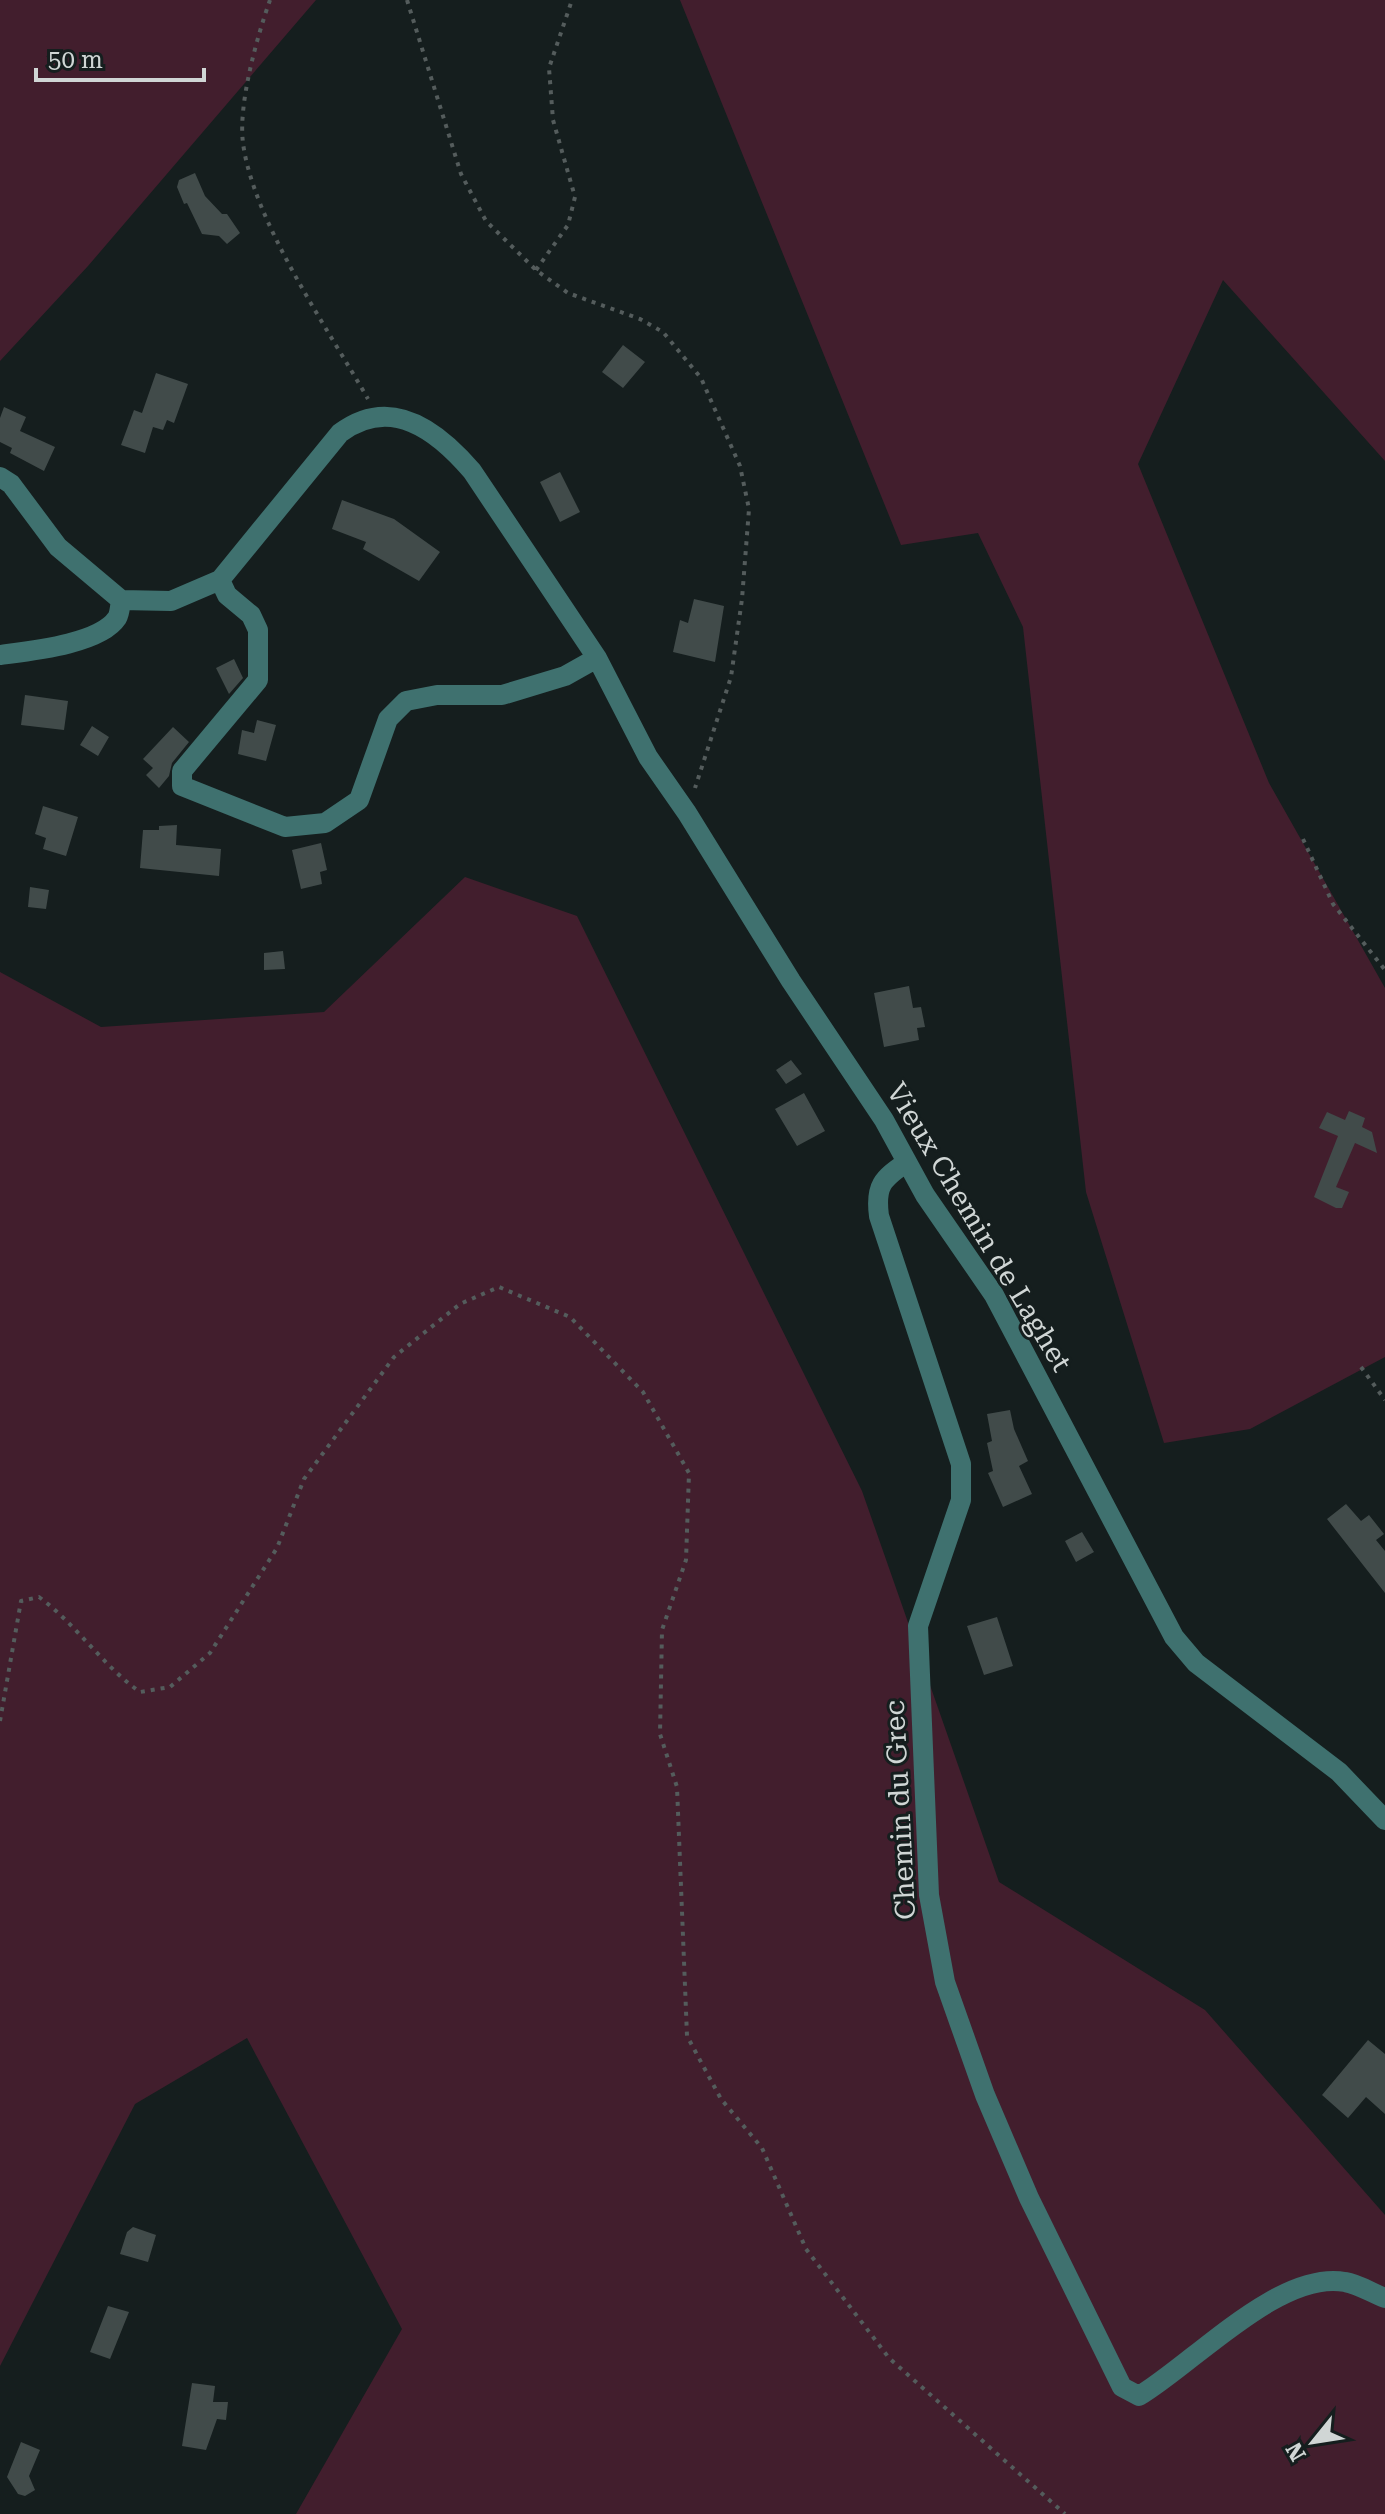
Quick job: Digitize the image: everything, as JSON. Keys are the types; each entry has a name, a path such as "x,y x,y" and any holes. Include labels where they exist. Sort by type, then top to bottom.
{"street":[{"path":"0,477 11,484 58,547 121,600 171,601 220,580 340,433 356,421 377,416"},
{"name":"Vieux Chemin de Laghet","path":"377,416 405,420 432,432 451,446 472,471 597,658 648,757 884,1120 925,1195 994,1295 1174,1637 1196,1663 1339,1772 1385,1820"},
{"path":"220,580 227,595 251,615 258,630 258,680 182,771 182,786 285,827 325,823 359,800 388,719 406,701 437,695 502,695 565,676 597,658"},
{"path":"0,655 55,647 100,632 118,617 121,600"},
{"name":"Chemin du Grec","path":"907,1162 882,1179 876,1194 879,1216 961,1464 961,1500 918,1626 929,1895 945,1982 985,2095 1029,2198 1088,2314 1109,2367 1122,2387 1131,2392 1139,2396 1163,2382 1258,2309 1304,2285 1344,2282 1385,2298"}],"path":[{"path":"270,0 244,110 243,143 262,212 377,416"},
{"path":"407,0 461,174 486,221 536,270 568,293 640,319 663,332 701,378 740,466 749,509 742,599 731,677 687,813"},
{"path":"536,270 568,225 575,197 553,120 549,68 572,0"},
{"path":"1303,839 1333,904 1385,970"},
{"path":"0,1721 21,1601 39,1597 61,1613 118,1676 140,1692 170,1687 210,1653 277,1548 304,1479 394,1357 460,1304 499,1287 570,1317 643,1392 689,1473 686,1560 662,1630 660,1734 677,1787 687,2036 721,2099 762,2148 806,2249 889,2358 1065,2514"},
{"path":"1361,1367 1385,1400"}],"shaded area":[{"path":"0,0 316,0 88,266 0,361"},
{"path":"680,0 1385,0 1385,461 1223,280 1138,464 1269,783 1385,988 1385,1357 1250,1429 1164,1443 1086,1192 1023,627 978,533 901,545"},
{"path":"465,877 577,916 862,1491 999,1882 1205,2010 1385,2215 1385,2514 296,2514 402,2329 247,2038 135,2104 0,2366 0,972 101,1027 324,1012"}],"building":[{"path":"195,173 205,196 222,214 227,214 240,233 227,244 219,236 202,234 187,203 184,204 177,187 179,180"},
{"path":"623,345 645,362 623,388 602,372"},
{"path":"156,373 188,384 174,423 167,420 163,430 153,427 145,453 121,445 134,410 142,413"},
{"path":"4,407 26,417 20,431 55,447 44,471 10,453 12,448 0,442 0,418"},
{"path":"560,472 580,512 560,522 540,482"},
{"path":"342,500 394,519 440,552 419,581 363,549 366,542 332,529"},
{"path":"694,599 724,606 715,662 673,652 680,620 688,623"},
{"path":"234,659 243,678 229,694 216,668"},
{"path":"25,695 68,701 64,730 21,725"},
{"path":"257,720 276,725 266,761 238,754 242,730 254,733"},
{"path":"92,726 109,737 98,756 80,745"},
{"path":"173,727 189,742 172,763 169,776 159,788 146,775 153,768 143,759"},
{"path":"43,806 78,817 66,856 43,849 46,838 35,834"},
{"path":"177,825 176,845 221,849 219,876 140,868 143,830"},
{"path":"321,843 327,870 320,872 322,884 301,889 292,850"},
{"path":"30,887 49,890 46,909 28,907"},
{"path":"283,951 285,969 264,970 264,953"},
{"path":"909,986 913,1008 921,1007 925,1027 917,1028 919,1040 884,1047 874,993"},
{"path":"791,1060 802,1074 786,1084 776,1070"},
{"path":"804,1093 825,1131 797,1146 775,1109"},
{"path":"1349,1111 1365,1118 1362,1127 1372,1132 1377,1153 1355,1143 1336,1187 1349,1192 1342,1208 1336,1208 1314,1197 1338,1136 1319,1128 1327,1112 1345,1120"},
{"path":"1010,1410 1014,1429 1028,1461 1019,1466 1032,1494 1003,1507 988,1473 993,1471 987,1443 992,1441 987,1414"},
{"path":"1346,1504 1361,1521 1369,1515 1384,1534 1376,1540 1385,1551 1385,1593 1327,1519"},
{"path":"1082,1532 1094,1552 1076,1562 1065,1541"},
{"path":"997,1617 1013,1666 984,1675 967,1626"},
{"path":"1368,2040 1385,2054 1385,2114 1366,2097 1348,2118 1322,2095"},
{"path":"133,2227 156,2235 148,2262 120,2254 127,2232"},
{"path":"108,2306 129,2312 110,2359 90,2352"},
{"path":"192,2383 215,2386 213,2402 228,2402 226,2420 217,2419 206,2450 182,2446"},
{"path":"21,2442 40,2450 29,2476 35,2490 25,2496 18,2494 7,2477"}]}
